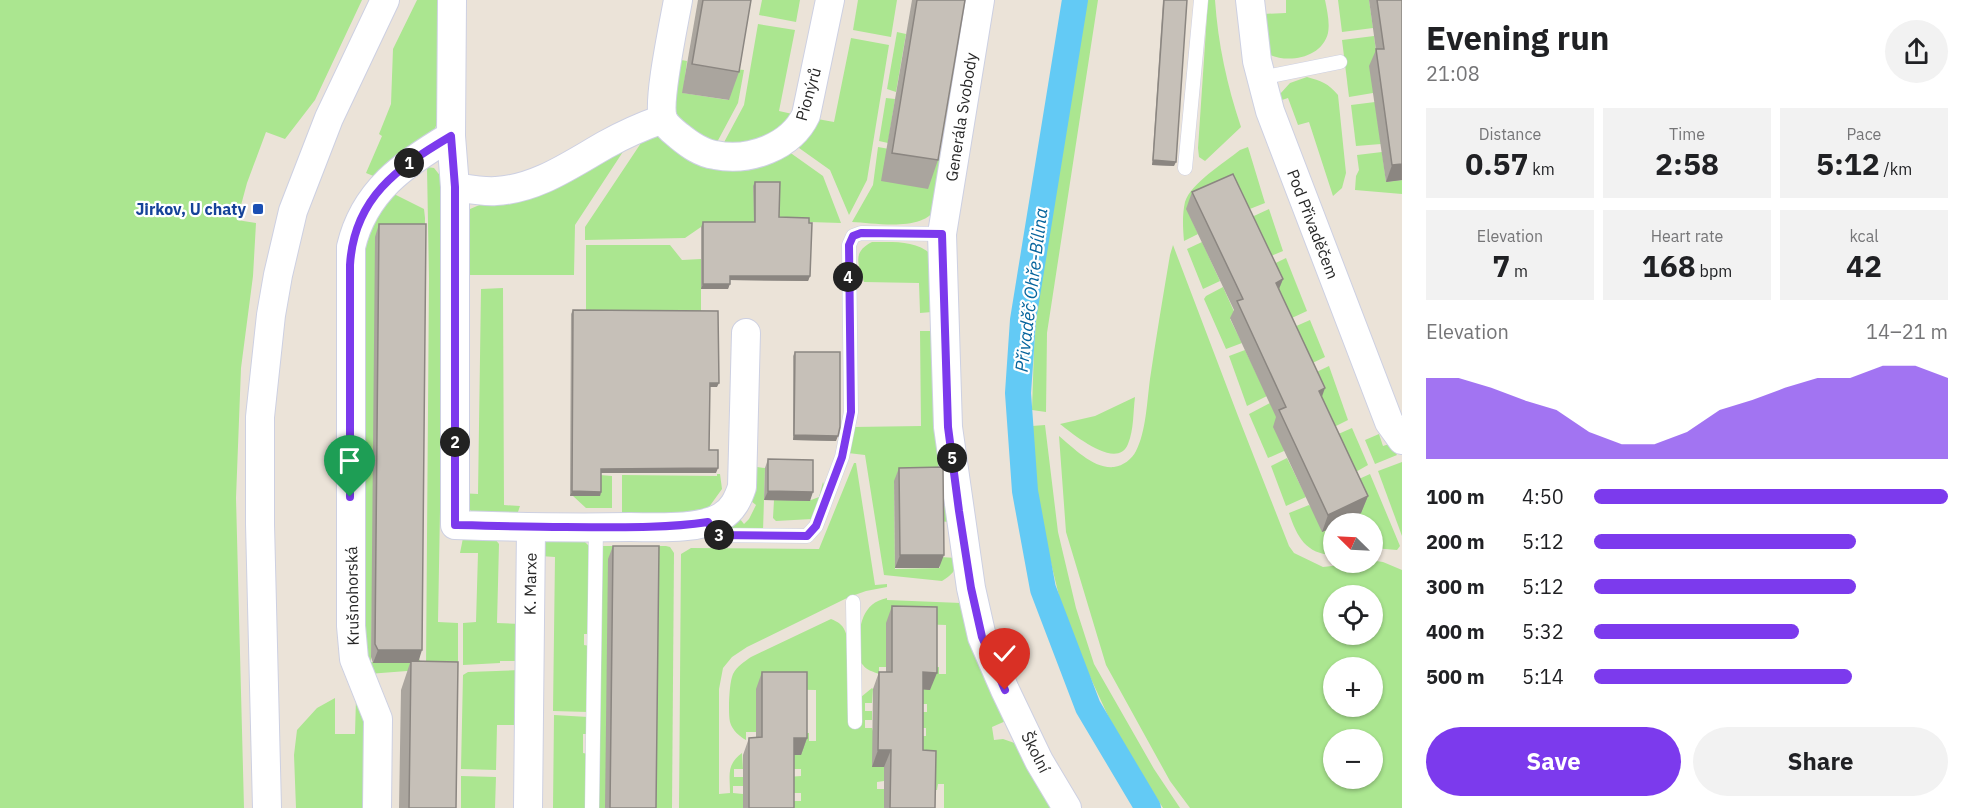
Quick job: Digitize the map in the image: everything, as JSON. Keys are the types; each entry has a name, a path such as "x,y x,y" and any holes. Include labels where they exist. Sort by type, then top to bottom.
{"street":[{"path":"267,808 260,512 261,417 271,315 293,211 329,118 385,0"},
{"path":"452,0 451,136 455,187 455,525 531,528 679,526 708,522 721,517 731,509 742,487 746,333"},
{"path":"455,187 493,192 530,185 570,166 606,144 663,119 662,98 678,0"},
{"name":"Pionýrů","path":"663,119 672,131 691,147 714,155 734,157 761,152 783,142 794,134 806,115 830,0"},
{"name":"Generála Svobody","path":"942,234 980,0"},
{"name":"Pod Přivaděčem","path":"1250,0 1257,61 1270,111 1389,422 1402,440"},
{"name":"Krušnohorská","path":"377,808 378,719 354,659 351,626 351,247 355,230 369,203 381,187 425,151 451,136"},
{"name":"Školní","path":"942,234 948,427 971,588 982,637 1005,690 1039,761 1067,808"},
{"name":"K. Marxe","path":"528,808 531,528"}],"lane":[{"path":"1185,168 1201,0"},
{"path":"1261,78 1340,62"},
{"path":"708,522 715,535 807,536 816,526 842,457 851,412 849,245 853,236 861,233 942,234"},
{"path":"592,808 596,528"},
{"path":"854,602 855,722"}],"green space":[{"path":"0,0 362,0 315,100 285,139 266,132 247,183 237,220 256,223 253,276 241,368 236,498 244,808 0,808"},
{"path":"417,0 441,0 440,112 431,135 376,177 366,173 382,136 379,134 391,104 393,49"},
{"path":"762,0 800,0 796,22 759,15"},
{"path":"858,0 897,0 891,37 853,30"},
{"path":"1087,0 1098,0 1047,333 1046,412 1032,410 1038,297"},
{"path":"1208,0 1215,0 1224,64 1241,127 1205,161 1199,157 1198,148"},
{"path":"1286,0 1325,0 1328,33 1325,41 1319,48 1303,57 1285,58 1268,54 1263,14 1286,13"},
{"path":"1338,0 1369,0 1373,28 1342,32"},
{"path":"758,24 795,30 779,111 797,115 780,134 721,148 744,105"},
{"path":"897,32 906,34 896,92 887,89"},
{"path":"1374,36 1378,65 1373,93 1349,97 1342,40"},
{"path":"851,38 889,45 867,180 849,215 830,170 792,143 812,118 834,122"},
{"path":"676,59 687,61 683,93 728,100 734,69 744,70 738,103 715,146 676,121"},
{"path":"1307,77 1324,83 1338,95 1346,173 1342,188 1333,196 1309,122 1298,125 1288,98 1282,100 1280,94 1290,83"},
{"path":"886,98 895,99 888,143 879,141"},
{"path":"1375,102 1381,144 1356,146 1351,105"},
{"path":"647,134 785,149 823,176 841,223 778,221 754,186 754,227 701,227 685,238 585,240 585,227"},
{"path":"630,141 575,225 574,275 463,275 463,212"},
{"path":"878,147 946,159 941,196 932,214 912,223 852,222 873,185"},
{"path":"1248,147 1265,203 1237,214 1187,209 1198,234 1184,241 1183,212 1188,195 1209,174 1240,150"},
{"path":"1382,152 1386,182 1402,180 1402,194 1355,190 1359,170 1357,155"},
{"path":"427,167 434,168 442,178 442,399 438,622 458,623 458,666 426,669 429,278"},
{"path":"390,192 424,209 424,263 372,598 371,662 417,663 420,659 420,670 368,674 361,655 361,248"},
{"path":"1269,209 1283,251 1259,261 1241,222"},
{"path":"872,242 911,244 931,254 932,312 920,313 919,283 864,282 858,259 859,254"},
{"path":"1202,242 1220,281 1203,289 1187,249"},
{"path":"586,245 670,245 682,260 701,259 701,316 586,314"},
{"path":"1173,245 1289,546 1294,553 1323,567 1323,573 1383,573 1383,562 1402,570 1402,808 1190,808 1170,781 1106,665 1066,532 1059,436 1084,457 1099,465 1114,467 1127,462 1134,454 1144,426 1152,364"},
{"path":"1286,258 1307,311 1281,323 1263,269"},
{"path":"1223,287 1236,316 1230,319 1242,343 1226,349 1204,299"},
{"path":"503,288 504,505 520,506 517,515 471,511 464,504 460,493 478,494 481,289"},
{"path":"1310,320 1325,357 1302,368 1285,331"},
{"path":"920,331 933,331 949,522 938,521 894,481 895,569 940,568 940,557 957,558 953,572 942,581 884,575 865,455 848,453 853,427 921,426"},
{"path":"1245,350 1267,396 1247,406 1229,356"},
{"path":"1329,366 1348,420 1324,432 1306,377"},
{"path":"1135,397 1128,444 1122,451 1115,454 1084,442 1060,424 1095,416"},
{"path":"1270,403 1280,424 1284,451 1268,458 1249,414"},
{"path":"1045,425 1058,532 1076,608 1094,664 1154,769 1180,808 1163,808 1115,731 1080,655 1061,604 1037,501 1032,426"},
{"path":"1352,428 1368,465 1345,478 1327,439"},
{"path":"1379,434 1383,446 1389,444 1397,455 1375,464 1365,440"},
{"path":"1287,458 1306,497 1286,506 1271,466"},
{"path":"1402,462 1402,536 1378,471"},
{"path":"854,463 856,463 875,585 887,584 887,587 849,597 747,647 732,657 723,668 719,689 719,794 730,793 731,766 742,753 743,769 734,769 734,777 743,777 743,786 733,786 733,793 743,794 743,808 679,808 681,554 691,548 819,549"},
{"path":"757,467 765,468 763,531 721,531 740,519 744,524 749,519 756,505 751,501"},
{"path":"720,474 722,489 709,507 689,515 622,516 622,475 717,476"},
{"path":"1370,474 1400,546 1397,550 1383,549 1383,513 1342,513 1348,484"},
{"path":"600,475 612,476 612,508 586,508 573,496 600,496"},
{"path":"823,482 825,488 812,519 776,521 773,518 774,500 811,500 819,497"},
{"path":"1309,505 1323,518 1323,554 1309,548 1304,543 1295,530 1289,513"},
{"path":"463,538 495,539 499,544 497,623 520,624 520,661 463,665 463,623 476,622 478,553 460,553"},
{"path":"545,540 584,541 589,546 589,634 584,634 584,645 590,646 588,712 553,711 555,557 540,556"},
{"path":"602,546 666,546 670,547 674,553 672,808 598,808"},
{"path":"887,598 887,600 961,603 1008,720 992,727 994,740 1003,739 1020,745 1057,808 944,808 944,784 938,784 937,790 929,790 917,736 926,736 926,728 917,728 917,712 927,712 927,704 917,704 931,668 939,667 939,674 946,674 946,625 887,623 886,667 879,667 879,674 870,671 861,663 859,654 861,624 867,610 872,605"},
{"path":"831,619 843,627 849,650 849,727 859,727 861,697 873,689 872,703 865,703 865,711 872,711 872,720 865,720 865,728 872,728 885,767 884,781 877,782 877,789 884,789 884,808 788,808 788,801 801,801 801,793 788,793 788,777 801,776 801,769 788,769 801,733 809,733 809,741 816,741 816,690 756,689 756,732 746,732 746,740 736,733 730,722 731,684 733,674 739,666 751,657"},
{"path":"520,670 522,725 497,725 496,770 461,769 463,675 468,672"},
{"path":"335,698 335,734 355,734 356,698 365,704 370,808 296,808 294,755 297,730 317,708"},
{"path":"554,715 588,717 588,734 583,734 583,753 588,754 587,808 553,808"},
{"path":"461,776 496,777 495,808 461,808"}],"building":[{"path":"703,0 751,0 739,72 692,64"},
{"path":"917,0 965,0 938,160 892,153"},
{"path":"1164,0 1187,0 1176,162 1153,160"},
{"path":"1377,0 1402,0 1402,164 1392,165 1376,49 1384,49"},
{"path":"1233,174 1283,279 1276,283 1325,388 1319,391 1368,496 1332,513 1327,513 1279,410 1286,407 1237,301 1243,299 1192,192"},
{"path":"755,182 780,182 779,217 809,218 809,223 812,223 810,276 730,276 730,284 703,284 703,222 755,222"},
{"path":"379,224 426,224 422,650 378,650 375,644"},
{"path":"573,310 718,311 719,383 710,383 709,450 718,450 718,468 601,469 601,492 572,491"},
{"path":"795,352 840,352 838,436 794,435"},
{"path":"768,459 813,460 813,492 768,491"},
{"path":"943,467 944,555 900,555 899,468"},
{"path":"613,546 659,546 656,808 610,808"},
{"path":"892,606 937,607 937,673 923,672 923,750 936,751 935,808 890,808 891,750 878,750 879,672 892,672"},
{"path":"411,661 458,662 456,808 409,808"},
{"path":"762,672 807,672 807,738 794,738 794,808 749,808 749,738 762,737"}],"waterway":[{"name":"Přivaděč Ohře-Bílina","path":"1075,0 1023,320 1018,393 1025,491 1043,589 1088,707 1148,808"}],"place":[{"name":"Jirkov, U chaty","path":"258,209"}],"route":[{"path":"350,497 350,265 355,230 369,203 392,176 425,151 451,136 455,187 456,282 455,525 596,528 679,526 708,522 715,535 807,536 816,526 842,457 844,437 851,412 848,254 853,236 861,233 942,234 948,427 959,511 971,588 982,637 1005,690"}]}
